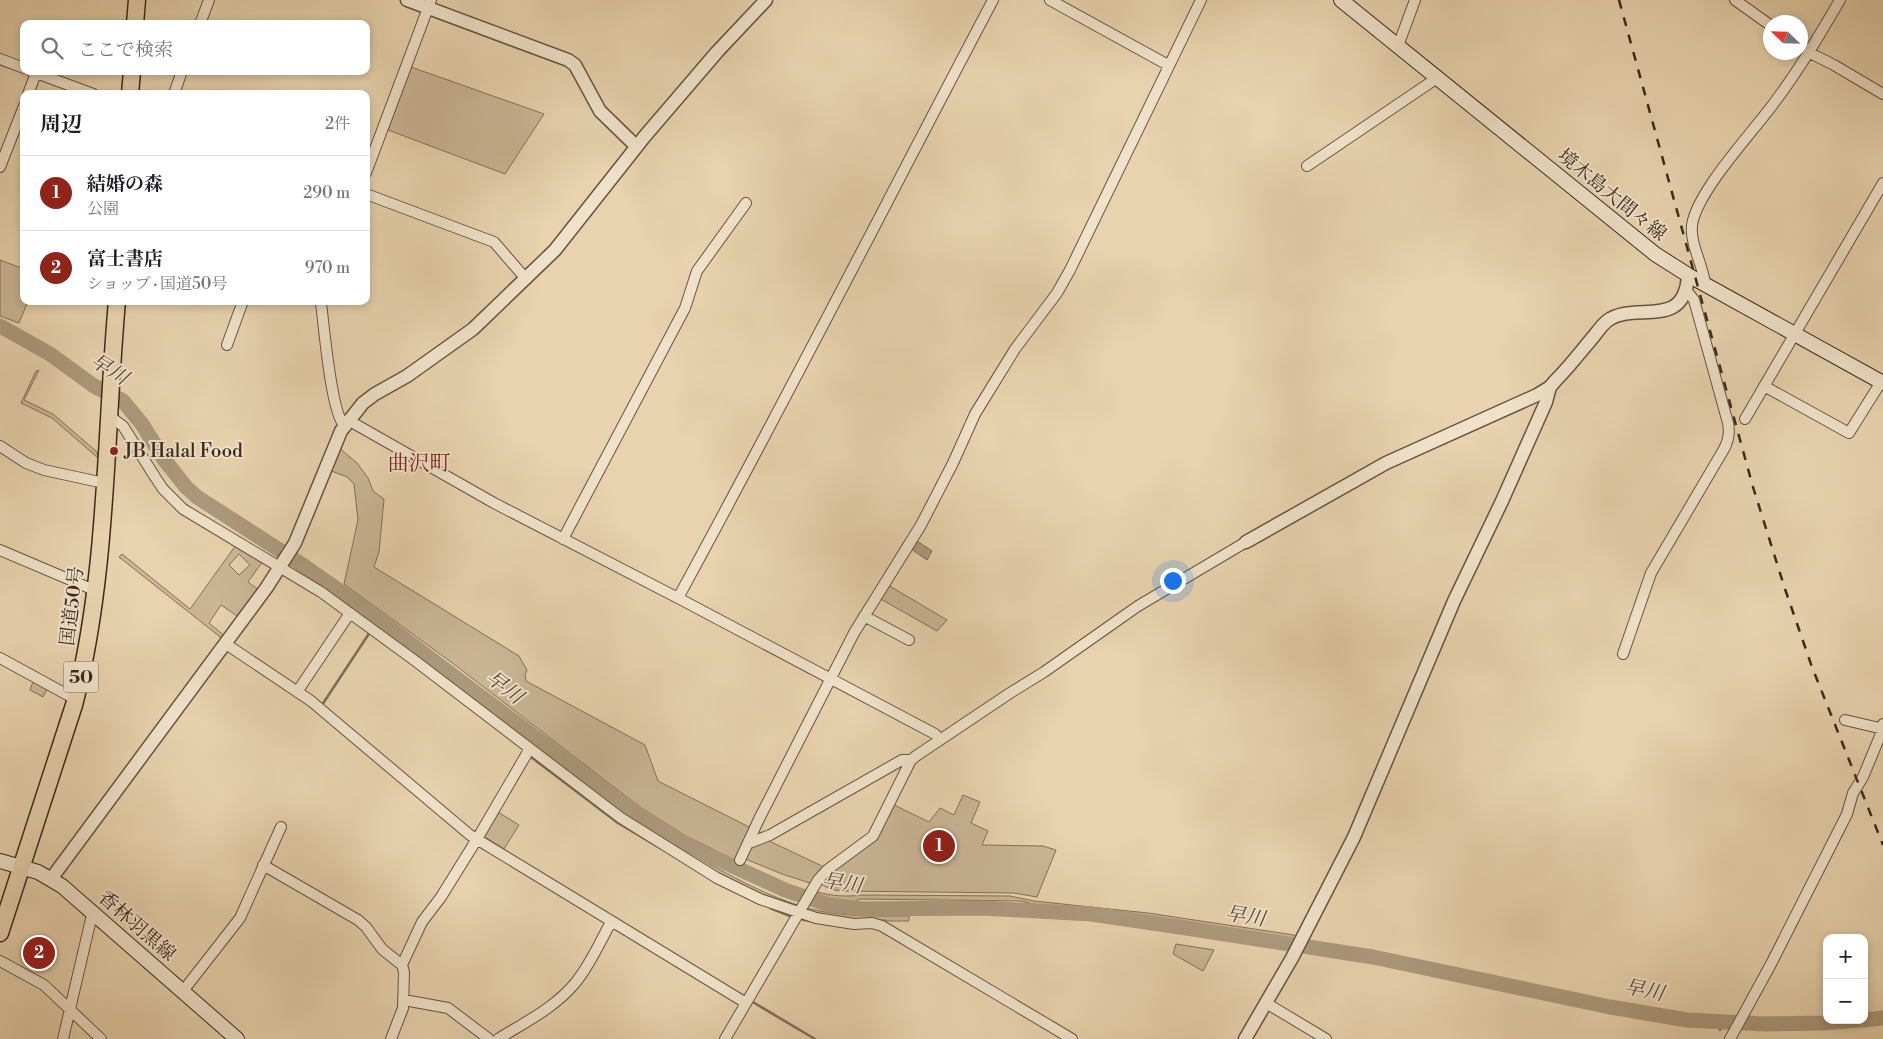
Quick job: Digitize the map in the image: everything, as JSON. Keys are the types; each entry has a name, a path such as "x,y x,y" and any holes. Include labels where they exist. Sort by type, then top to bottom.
{"highway":[{"path":"135,20 137,0"},
{"path":"130,90 132,75"},
{"name":"国道50号","path":"0,933 75,699 86,652 96,590 116,305"}],"main road":[{"name":"境木島大間々線","path":"1341,0 1654,254 1688,275 1882,383"},
{"name":"香林羽黒線","path":"0,861 50,878 94,913 237,1039"}],"street":[{"path":"202,20 209,0"},
{"path":"407,0 430,4 568,60 575,65 600,111 636,146"},
{"path":"50,878 226,644 280,566 292,547 346,422 363,403 375,394 407,376 473,329 555,250 636,146 717,52 766,0"},
{"path":"678,598 764,440 993,0"},
{"path":"1050,0 1168,65"},
{"path":"740,860 761,814 864,616 921,525 953,463 975,414 1004,365 1057,293 1070,270 1201,0"},
{"path":"1398,46 1415,0"},
{"path":"1735,0 1763,20"},
{"path":"1704,284 1704,277 1693,239 1692,226 1700,202 1810,53 1840,0"},
{"path":"370,162 430,4"},
{"path":"1810,53 1883,94"},
{"path":"0,60 20,67"},
{"path":"29,90 33,75"},
{"path":"42,75 82,90"},
{"path":"175,90 181,75"},
{"path":"1307,166 1437,78"},
{"path":"0,167 20,116"},
{"path":"1745,419 1883,184"},
{"path":"370,196 494,242 526,279"},
{"path":"563,539 685,308 698,271 746,204"},
{"path":"725,1039 812,890 827,870 872,836 911,760 1010,693 1051,668 1138,606 1246,542 1386,463 1537,395 1550,387 1607,321 1620,314 1662,311 1680,300 1687,291 1688,275"},
{"path":"1623,654 1651,572 1724,449 1730,432 1694,300 1687,291"},
{"path":"226,345 241,305"},
{"path":"321,305 340,421 346,422 491,502 678,598 935,734 940,739"},
{"path":"1764,386 1849,433 1882,383"},
{"path":"1245,1039 1292,958 1354,837 1454,601 1502,501 1546,402 1550,387"},
{"path":"108,413 123,426 155,478 175,501 197,518 322,592 620,818 693,864 746,892 800,911 840,922 872,923 882,926 1072,1039"},
{"path":"0,446 26,463 44,470 104,483"},
{"path":"0,550 96,590"},
{"path":"297,692 350,613"},
{"path":"864,616 909,640"},
{"path":"226,644 311,702 477,839 746,1004"},
{"path":"0,658 75,699"},
{"path":"1732,1036 1847,814 1853,793 1863,777 1883,728 1845,720"},
{"path":"402,965 422,922 441,897 529,750"},
{"path":"749,843 770,835 902,760 911,760"},
{"path":"183,991 240,918 281,827"},
{"path":"263,865 358,920 366,927 382,949 402,965 404,972 404,1000 400,1018 391,1039"},
{"path":"63,1039 90,919 94,913"},
{"path":"498,1039 553,1004 568,991 581,975 611,922"},
{"path":"0,961 36,979 70,1008 101,1039"},
{"path":"404,1000 448,1008 489,1039"},
{"path":"1266,1003 1326,1039"}],"shaded area":[{"path":"411,67 544,114 505,174 388,130"},
{"path":"0,260 20,268 20,305 26,305 19,323 0,316"},
{"path":"39,370 24,400 53,414 97,452 98,458 52,418 21,403 36,371"},
{"path":"338,447 357,463 368,478 373,491 384,499 379,552 374,567 519,656 527,670 525,675 526,681 645,745 658,781 749,827 750,830 737,861 686,836 640,807 451,662 344,584 358,520 354,484 347,477 329,470"},
{"path":"917,541 932,551 927,560 911,549"},
{"path":"236,545 263,561 248,582 260,591 240,618 221,605 209,623 226,637 224,640 119,557 122,554 190,609","holes":["239,554 250,565 239,575 229,565"]},
{"path":"888,585 947,620 937,631 879,598"},
{"path":"34,679 48,687 43,697 30,690"},
{"path":"493,714 577,777 663,837 745,883 778,898 823,912 847,915 909,916 909,921 848,921 793,908 747,890 620,816"},
{"path":"963,795 980,802 971,823 988,831 982,845 1043,846 1056,850 1037,897 1014,893 840,891 830,889 821,884 827,875 876,837 892,804 929,822 940,808 954,815"},
{"path":"498,812 519,825 504,849 483,836"},
{"path":"767,840 824,867 810,883 743,858 750,849"},
{"path":"817,892 845,896 1010,896 1034,901 1148,913 1297,937 1296,940 1073,907 1041,906 1021,901 858,899 857,902 831,899 815,894"},
{"path":"1176,944 1214,950 1203,971 1173,954"}],"waterway":[{"name":"早川","path":"0,326 50,354 94,386 123,401 142,424 163,458 186,487 197,497 301,564 365,609 633,811 674,837 704,853 785,890 829,905 863,909 983,908 1091,914 1373,957 1610,1007 1687,1020 1765,1024 1823,1023"},
{"name":"早川","path":"363,613 365,609"},
{"path":"322,705 370,632"},
{"path":"531,757 618,823 660,848"},
{"path":"770,908 790,916"},
{"path":"803,920 811,921"},
{"path":"751,1001 815,1039"},
{"name":"早川","path":"1868,1020 1883,1018"},
{"path":"1720,1030 1723,1023"}],"railway":[{"path":"1619,0 1753,487 1812,667 1883,845"}],"place":[{"name":"JB Halal Food","path":"114,451"},
{"name":"結婚の森","path":"939,846"},
{"name":"富士書店","path":"39,953"}],"district":[{"name":"曲沢町","path":"419,464"}]}
